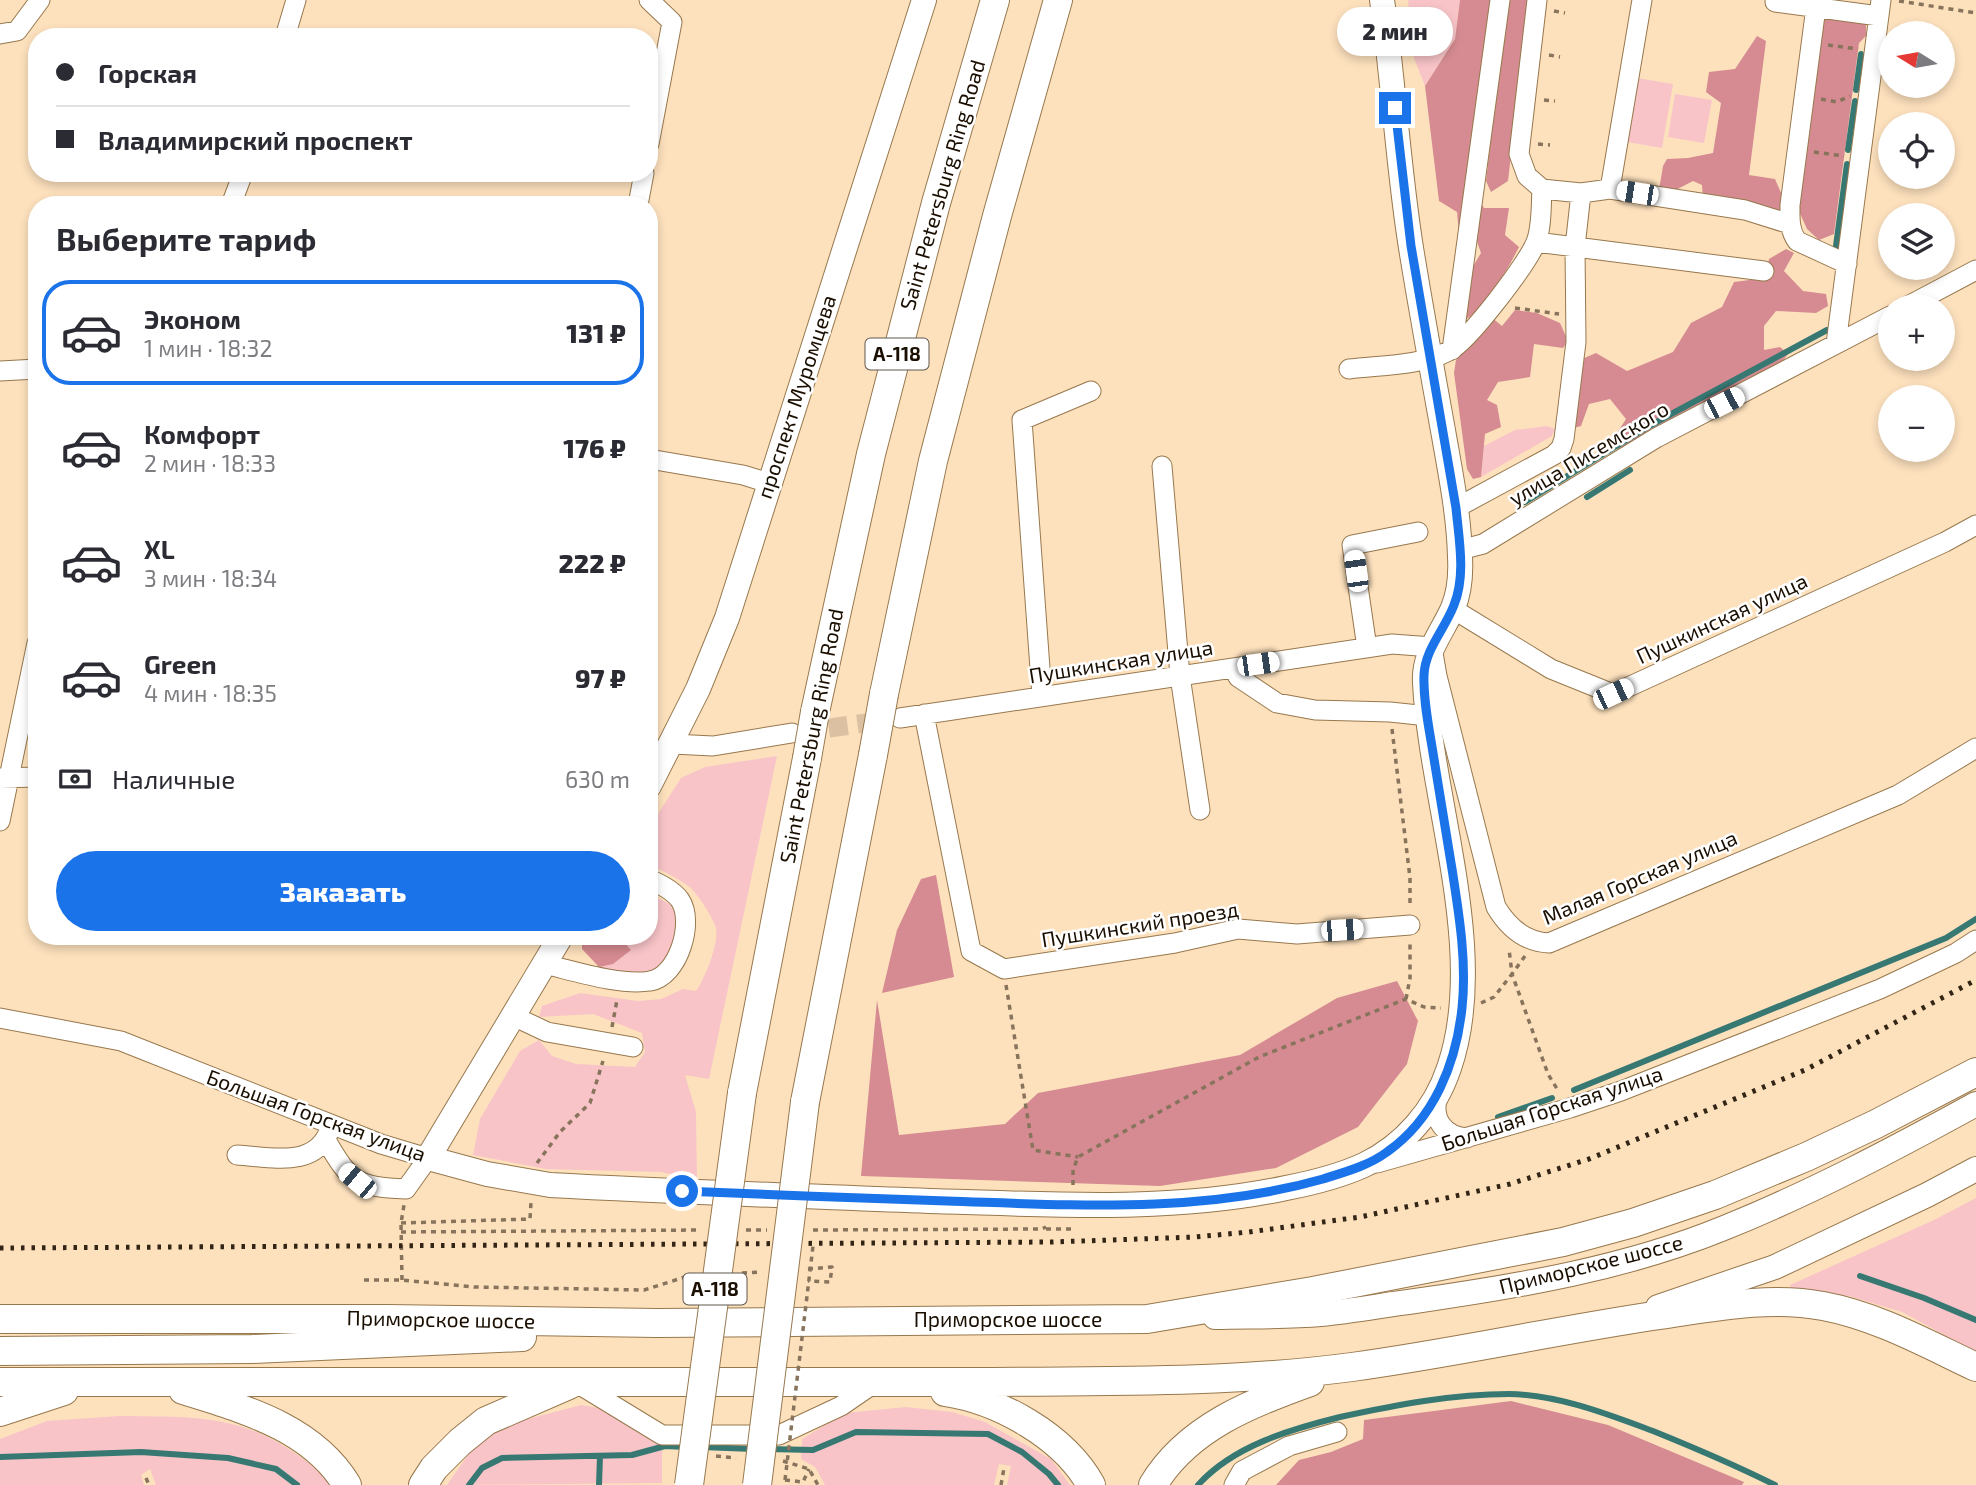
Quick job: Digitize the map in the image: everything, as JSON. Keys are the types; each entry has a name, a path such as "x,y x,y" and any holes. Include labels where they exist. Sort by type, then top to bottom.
{"highway":[{"name":"Saint Petersburg Ring Road","path":"689,1485 742,1093 815,712 875,441 936,203 995,0"},
{"name":"А-118","path":"757,1485 805,1101 884,694 933,461 997,216 1058,0"},
{"path":"1147,1319 1563,1242 1633,1223 1715,1195 1876,1124 1976,1072"},
{"path":"0,1382 1126,1381 1270,1375 1353,1367 1615,1322 1736,1304 1783,1301 1826,1307 1870,1320 1976,1367"},
{"name":"Приморское шоссе","path":"0,1319 387,1319 657,1323 1147,1319"},
{"path":"0,1351 252,1349 497,1339 657,1323"},
{"path":"1153,1485 1172,1458 1194,1438 1227,1417 1273,1395 1353,1367"},
{"path":"0,1412 92,1382"},
{"path":"161,1382 240,1408 291,1430 324,1458 347,1485"},
{"path":"423,1485 434,1468 486,1421 530,1404 574,1382"},
{"path":"876,1382 965,1395 1002,1411 1029,1425 1057,1446 1083,1470 1091,1485"}],"main road":[{"name":"проспект Муромцева","path":"658,770 698,689 727,618 924,0"},
{"path":"1359,1168 1385,1154 1408,1134 1438,1094 1457,1041 1464,976 1458,911 1424,676 1432,647 1453,609 1461,575 1460,550 1441,354 1411,246 1382,0"},
{"path":"428,1158 556,945"},
{"name":"Приморское шоссе","path":"1147,1319 1320,1314 1493,1290 1572,1274 1646,1254 1722,1229 1890,1152 1976,1104"},
{"name":"Большая Горская улица","path":"428,1158 487,1174 550,1185 866,1199 1085,1204 1189,1202 1245,1197 1359,1168"},
{"path":"1615,1322 1775,1267 1976,1169"}],"street":[{"path":"0,34 17,31 40,0"},
{"path":"288,28 296,0"},
{"path":"649,0 672,22 658,96"},
{"path":"1441,354 1500,0"},
{"path":"1537,0 1519,154 1527,176 1542,189 1581,194 1610,189 1745,210 1790,223"},
{"path":"1610,189 1642,0"},
{"path":"1775,2 1816,7 1880,8 1836,344"},
{"path":"1816,7 1790,205 1790,223 1792,234 1797,241 1847,264"},
{"path":"1349,369 1441,354 1466,337 1500,295 1536,242 1542,189"},
{"path":"1456,508 1554,455 1561,448 1576,342 1575,247 1581,194"},
{"path":"1536,242 1764,271"},
{"path":"1931,294 1976,271"},
{"name":"улица Писемского","path":"1460,550 1483,544 1656,438 1878,322"},
{"path":"0,371 28,369"},
{"path":"1042,696 1022,420 1091,391"},
{"path":"658,461 743,475 769,483"},
{"path":"1162,466 1181,676 1200,810"},
{"name":"Пушкинская улица","path":"1453,609 1551,669 1613,694 1945,542 1976,525"},
{"path":"1367,648 1352,545 1418,532"},
{"name":"Пушкинская улица","path":"900,718 1392,644 1432,647"},
{"path":"1432,647 1496,907 1505,922"},
{"path":"1234,668 1238,677 1278,703 1315,710 1428,716"},
{"path":"0,821 4,777 28,680"},
{"path":"924,714 971,951 1004,969"},
{"path":"672,744 713,746 792,733"},
{"name":"Малая Горская улица","path":"1505,922 1535,943 1549,943 1568,936 1898,795 1976,748"},
{"path":"4,777 28,776"},
{"path":"544,964 637,982 654,981 669,970 679,953 687,916 680,900 658,884"},
{"name":"Пушкинский проезд","path":"1004,969 1175,943 1238,929 1297,934 1410,925"},
{"name":"Большая Горская улица","path":"1359,1168 1570,1108 1620,1091 1880,989 1956,953 1976,940"},
{"path":"513,1016 547,1032 633,1047"},
{"name":"Большая Горская улица","path":"0,1018 121,1041 329,1132 428,1158"},
{"path":"1438,1094 1435,1112 1443,1128 1458,1137 1467,1138"},
{"path":"329,1132 343,1169 357,1181 377,1188 406,1189 428,1158"},
{"path":"237,1155 301,1158 313,1153 329,1132"},
{"path":"574,1382 662,1435 779,1435 841,1406 876,1382"},
{"path":"1234,1485 1242,1471 1289,1446 1337,1432"}],"path":[{"path":"1895,0 1976,13"},
{"path":"1811,43 1875,52"},
{"path":"1804,97 1836,102 1852,95 1869,97"},
{"path":"1797,150 1861,159"},
{"path":"1500,295 1516,309 1575,316"},
{"path":"1390,712 1409,878 1410,978 1406,999"},
{"path":"1505,922 1512,974 1548,1074 1570,1108"},
{"path":"1004,969 1033,1150 1078,1157 1259,1057 1406,999 1424,1007 1450,1009"},
{"path":"1473,1007 1494,997 1512,974"},
{"path":"534,1172 538,1160 560,1132 590,1103 609,1043 619,990"},
{"path":"1073,1185 1073,1170 1078,1157"},
{"path":"402,1280 401,1223 406,1189"},
{"path":"401,1223 530,1219 531,1193"},
{"path":"837,1223 837,1230"},
{"path":"810,1469 803,1482 785,1480 814,1229"},
{"path":"1041,1229 1060,1230"},
{"path":"401,1232 421,1231"},
{"path":"806,1269 832,1267 830,1282 808,1282"},
{"path":"738,1273 765,1272"},
{"path":"364,1280 402,1280 474,1287 645,1290 685,1277 698,1276"},
{"path":"1001,1485 1004,1468"},
{"path":"146,1478 149,1485"}],"shaded area":[{"path":"1408,0 1460,0 1455,39 1425,86 1414,58"},
{"path":"1460,0 1492,0 1468,181 1484,208 1509,208 1505,235 1519,247 1489,297 1464,321 1466,278 1481,253 1475,236 1459,235 1457,212 1439,201 1425,86 1455,39"},
{"path":"1507,0 1529,0 1508,181 1491,192 1486,181"},
{"path":"1827,13 1866,22 1866,36 1859,43 1834,234 1819,240 1807,229 1798,209 1823,20"},
{"path":"1757,36 1766,41 1749,175 1775,179 1785,202 1778,213 1703,199 1702,185 1693,181 1668,194 1659,190 1663,166 1667,159 1713,153 1721,103 1706,92 1709,72 1735,69"},
{"path":"1637,78 1673,84 1662,148 1627,142"},
{"path":"1675,94 1712,100 1704,143 1668,137"},
{"path":"1786,249 1794,253 1784,271 1803,291 1826,294 1828,306 1816,313 1776,311 1764,326 1764,350 1780,347 1788,354 1781,363 1620,450 1610,444 1626,419 1610,399 1589,404 1581,426 1574,428 1582,359 1596,353 1627,371 1673,352 1691,323 1722,307 1734,282 1765,278 1769,259"},
{"path":"1515,310 1537,313 1560,323 1568,341 1563,348 1534,344 1530,377 1498,382 1487,400 1497,405 1501,427 1485,434 1481,477 1473,479 1467,469 1454,373 1456,360 1491,317 1502,326"},
{"path":"1547,426 1555,429 1552,436 1481,477 1484,446 1515,430"},
{"path":"777,756 709,1079 685,1075 696,1112 697,1180 661,1172 546,1169 473,1155 480,1119 520,1051 539,1040 552,1056 576,1064 635,1067 645,1052 642,1033 593,1014 539,1017 542,1006 580,993 638,1001 661,999 683,989 696,991 710,961 716,928 692,889 658,869 658,814 681,778 705,767"},
{"path":"936,875 954,977 882,993 897,930 921,879"},
{"path":"658,898 670,904 679,921 672,948 660,970 652,974 635,975 599,967 613,963 630,949 627,945 658,945"},
{"path":"582,945 627,945 631,950 613,964 599,967 582,949"},
{"path":"1397,981 1418,1021 1407,1064 1358,1127 1276,1168 1160,1186 861,1176 877,1000 899,1135 1005,1124 1038,1093 1240,1055 1337,998"},
{"path":"1976,1198 1976,1352 1902,1312 1849,1296 1792,1290 1790,1285 1934,1220"},
{"path":"1511,1401 1608,1425 1744,1482 1742,1485 1276,1485 1299,1460 1331,1452 1363,1439 1364,1420"},
{"path":"581,1405 612,1410 662,1442 662,1483 447,1485 472,1449 505,1425"},
{"path":"906,1407 952,1412 985,1422 1051,1459 1070,1485 1007,1485 1011,1466 999,1464 994,1485 825,1485 815,1467 801,1459 802,1439 845,1413"},
{"path":"119,1416 213,1420 256,1432 299,1456 330,1485 156,1485 150,1469 141,1475 144,1485 0,1485 0,1439 47,1421"}],"waterway":[{"path":"1856,90 1861,54"},
{"path":"1848,150 1855,101"},
{"path":"1836,246 1847,164"},
{"path":"1525,502 1649,426 1827,330"},
{"path":"1587,497 1630,470"},
{"path":"1574,1090 1946,938 1976,919"},
{"path":"1498,1117 1552,1098"},
{"path":"1860,1276 1924,1298 1976,1320"},
{"path":"1198,1485 1212,1471 1245,1450 1302,1427 1424,1401 1509,1394 1546,1398 1600,1412 1653,1431 1775,1485"},
{"path":"767,1449 813,1450 856,1432 988,1434 1022,1452 1058,1485"},
{"path":"469,1485 482,1468 502,1458 632,1455 665,1446 686,1447"},
{"path":"701,1447 753,1449"},
{"path":"0,1457 141,1452 228,1458 276,1469 297,1485"},
{"path":"599,1485 600,1456"}],"tunnel":[{"path":"800,732 888,720"}],"railway":[{"path":"0,1248 1053,1242 1195,1237 1360,1217 1510,1184 1589,1159 1805,1070 1976,980"}],"route":[{"path":"682,1191 1073,1204 1144,1204 1245,1197 1359,1168 1385,1154 1424,1116 1449,1069 1462,1008 1464,976 1458,911 1424,676 1432,647 1453,609 1461,575 1456,508 1411,246 1395,108"}]}
